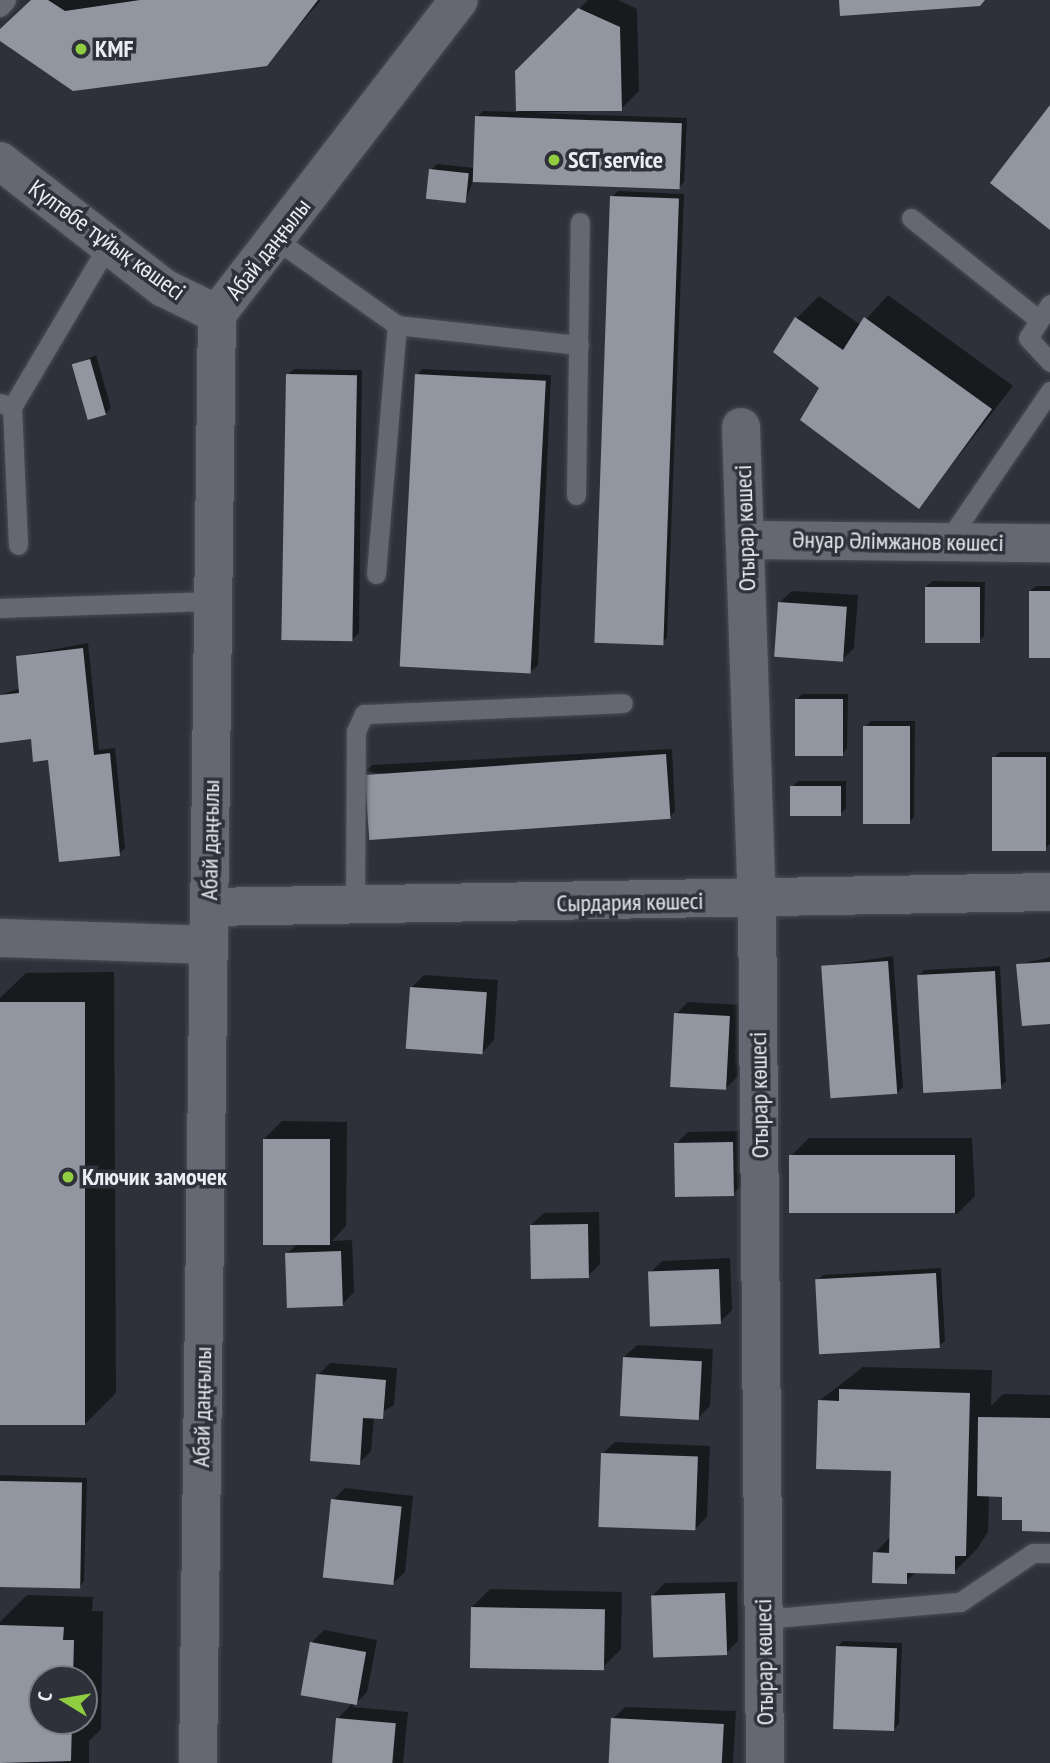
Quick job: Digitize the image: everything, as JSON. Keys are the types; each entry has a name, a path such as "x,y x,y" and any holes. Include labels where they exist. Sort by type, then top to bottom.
{"street":[{"name":"Абай даңғылы","path":"198,1763 217,314 459,0"},
{"name":"Күлтөбе тұйық көшесі","path":"0,161 164,288 217,314"},
{"name":"Отырар көшесі","path":"741,426 757,901 765,1763"},
{"name":"Әнуар Әлімжанов көшесі","path":"745,540 1050,543"},
{"name":"Сырдария көшесі","path":"0,938 209,926 355,906 757,901 1050,892"}],"lane":[{"path":"0,7 6,0"},
{"path":"911,218 1044,311 1028,338 1050,362"},
{"path":"576,495 580,222"},
{"path":"275,239 397,325 579,345"},
{"path":"18,545 6,405 108,244"},
{"path":"376,574 397,325"},
{"path":"947,542 1050,391"},
{"path":"0,608 213,601"},
{"path":"355,906 356,731 364,714 623,704"},
{"path":"764,1619 960,1602 1033,1553 1050,1553"}],"building":[{"path":"31,0 48,0 65,11 140,0 318,0 267,66 73,91 0,41 0,29"},
{"path":"839,0 985,0 980,6 840,16"},
{"path":"578,8 620,27 622,111 516,111 515,71"},
{"path":"1050,105 1050,230 990,183"},
{"path":"475,116 682,123 680,189 473,182"},
{"path":"429,169 469,173 466,203 426,199"},
{"path":"610,196 679,198 663,645 594,643"},
{"path":"795,317 843,350 864,317 992,409 919,509 800,420 819,388 773,352"},
{"path":"90,359 106,415 88,420 72,364"},
{"path":"286,374 357,375 352,641 281,640"},
{"path":"415,374 546,381 530,673 400,667"},
{"path":"925,587 980,587 980,643 925,643"},
{"path":"1029,591 1050,591 1050,658 1029,658"},
{"path":"778,602 847,607 843,662 774,657"},
{"path":"83,648 94,755 110,753 120,856 59,862 48,760 33,762 31,739 0,743 0,695 19,693 16,656"},
{"path":"795,699 843,699 843,756 795,756"},
{"path":"863,726 910,726 910,824 863,824"},
{"path":"666,754 671,819 369,840 365,775"},
{"path":"992,757 1046,757 1046,851 992,851"},
{"path":"790,786 841,786 841,816 790,816"},
{"path":"888,961 897,1094 830,1098 821,966"},
{"path":"1050,962 1050,1024 1022,1026 1016,964"},
{"path":"995,971 1001,1089 923,1093 917,975"},
{"path":"410,987 487,992 482,1054 406,1049"},
{"path":"0,1002 85,1002 85,1425 0,1425"},
{"path":"674,1013 730,1016 726,1090 670,1087"},
{"path":"263,1139 330,1139 330,1245 263,1245"},
{"path":"733,1142 734,1196 675,1197 674,1143"},
{"path":"789,1155 955,1155 955,1213 789,1213"},
{"path":"588,1224 589,1278 531,1279 530,1225"},
{"path":"341,1251 343,1306 287,1308 285,1253"},
{"path":"719,1269 721,1324 650,1326 648,1271"},
{"path":"936,1273 940,1348 819,1354 815,1279"},
{"path":"623,1357 702,1361 699,1420 620,1416"},
{"path":"316,1374 386,1380 383,1419 363,1418 360,1465 310,1461"},
{"path":"839,1389 970,1393 966,1556 955,1556 955,1574 907,1573 907,1584 872,1583 873,1552 889,1553 891,1471 816,1469 818,1400 839,1401"},
{"path":"978,1417 1050,1418 1050,1532 1022,1531 1022,1520 1002,1520 1002,1497 977,1496"},
{"path":"601,1453 698,1456 695,1530 598,1527"},
{"path":"0,1481 82,1482 80,1588 0,1587"},
{"path":"331,1499 402,1506 393,1585 323,1578"},
{"path":"725,1593 727,1655 653,1658 651,1596"},
{"path":"471,1607 605,1609 604,1670 470,1668"},
{"path":"0,1625 64,1627 63,1640 74,1640 73,1665 28,1665 28,1735 72,1735 71,1761 0,1763"},
{"path":"310,1642 366,1652 357,1705 301,1695"},
{"path":"836,1646 897,1648 894,1731 833,1729"},
{"path":"336,1718 396,1723 392,1763 332,1763"},
{"path":"611,1718 724,1724 722,1763 609,1763"}],"place":[{"name":"KMF","path":"81,49"},
{"name":"SCT service","path":"554,160"},
{"name":"Ключик замочек","path":"68,1177"}]}
